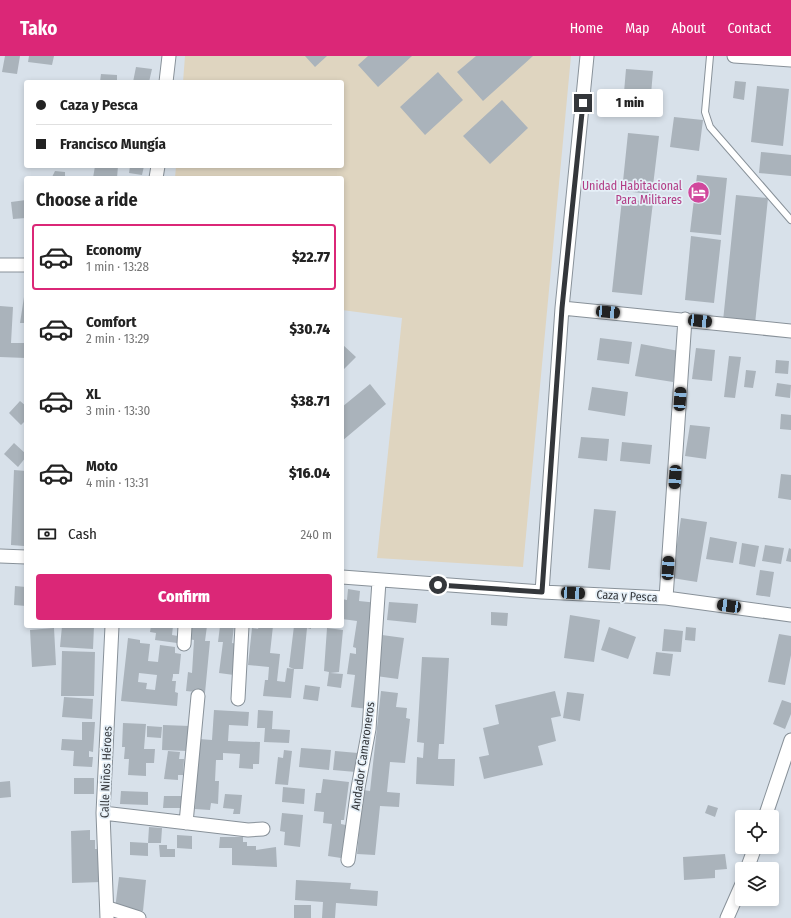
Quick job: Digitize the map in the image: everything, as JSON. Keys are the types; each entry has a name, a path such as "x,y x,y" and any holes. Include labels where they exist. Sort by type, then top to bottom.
{"street":[{"path":"166,80 169,56"},
{"path":"542,592 562,308 587,56"},
{"path":"734,56 791,60"},
{"path":"0,265 24,265"},
{"path":"562,308 685,319 791,331"},
{"path":"666,598 685,319"},
{"path":"0,556 24,557"},
{"name":"Caza y Pesca","path":"344,577 542,592 666,598 791,615"},
{"name":"Andador Camaroneros","path":"348,860 358,788 369,729 379,581"},
{"name":"Calle Niños Héroes","path":"107,913 104,813 112,628"},
{"path":"184,644 185,628"},
{"path":"238,699 242,628"},
{"path":"186,823 198,696"},
{"path":"767,810 791,740"},
{"path":"104,813 248,830 263,829"},
{"path":"727,918 735,900"},
{"path":"107,913 139,918"}],"lane":[{"path":"710,56 705,112 710,127 791,220"}],"shaded area":[{"path":"185,56 571,56 523,567 377,558 402,318 344,310 344,176 175,176 176,168 344,168 344,80 183,80"}],"building":[{"path":"5,56 20,56 17,74 2,72"},
{"path":"29,56 54,56 52,65 28,62"},
{"path":"305,56 327,56 315,67"},
{"path":"368,56 412,56 378,87 358,65"},
{"path":"476,56 533,56 483,101 457,72"},
{"path":"136,67 152,69 149,80 133,80"},
{"path":"626,69 653,71 650,106 623,104"},
{"path":"438,72 463,100 425,135 400,107"},
{"path":"101,74 117,75 117,80 100,80"},
{"path":"735,81 746,82 744,100 733,98"},
{"path":"757,86 789,89 783,146 751,142"},
{"path":"502,100 528,128 490,164 463,136"},
{"path":"674,117 703,120 699,151 670,147"},
{"path":"628,133 659,136 652,194 622,191"},
{"path":"761,152 791,155 791,176 759,173"},
{"path":"95,168 118,168 117,176 93,176"},
{"path":"130,168 144,168 142,175 129,173"},
{"path":"55,171 65,172 65,176 52,176"},
{"path":"697,175 727,178 721,235 690,232"},
{"path":"736,195 768,198 755,324 723,321"},
{"path":"622,199 653,202 642,295 612,292"},
{"path":"24,200 24,218 13,219 11,202"},
{"path":"691,236 721,240 714,303 685,300"},
{"path":"24,297 24,323 20,323"},
{"path":"0,306 13,307 11,343 24,343 24,358 0,357"},
{"path":"600,338 632,342 629,364 597,360"},
{"path":"641,344 679,351 673,382 635,376"},
{"path":"344,346 356,357 344,369"},
{"path":"696,348 715,350 712,381 692,379"},
{"path":"729,356 741,357 735,398 724,397"},
{"path":"776,360 789,361 788,374 775,373"},
{"path":"746,370 756,371 753,388 744,387"},
{"path":"777,383 791,385 790,398 775,396"},
{"path":"370,384 386,404 344,439 344,405"},
{"path":"592,387 628,392 625,416 588,410"},
{"path":"20,401 24,404 24,422 21,425 9,413"},
{"path":"781,414 791,415 791,430 780,429"},
{"path":"690,425 710,427 706,459 685,456"},
{"path":"581,437 609,439 607,461 578,458"},
{"path":"622,442 652,445 650,464 620,461"},
{"path":"14,443 24,452 24,460 18,467 4,454"},
{"path":"14,470 24,471 24,546 11,545"},
{"path":"781,474 791,475 791,500 778,498"},
{"path":"594,509 616,511 610,570 588,568"},
{"path":"681,518 707,522 697,582 672,578"},
{"path":"710,537 737,542 733,563 706,559"},
{"path":"742,543 759,546 755,567 739,564"},
{"path":"765,545 784,548 781,564 762,561"},
{"path":"789,548 791,549 791,562 786,561"},
{"path":"760,570 774,572 770,597 756,595"},
{"path":"15,586 24,587 24,606 14,605"},
{"path":"348,589 360,591 359,601 378,603 368,709 351,707 355,675 347,674 350,653 356,654 356,648 353,647 357,621 344,619 344,599 347,600"},
{"path":"389,602 418,604 416,623 387,620"},
{"path":"491,612 508,613 507,626 491,625"},
{"path":"570,615 600,620 594,662 564,658"},
{"path":"609,627 636,637 628,659 601,650"},
{"path":"686,627 696,628 695,641 685,640"},
{"path":"54,628 56,665 32,667 30,630"},
{"path":"62,628 94,628 93,649 60,647"},
{"path":"151,628 173,628 172,635 178,636 177,643 155,640 156,633 150,632"},
{"path":"189,628 207,628 205,641 210,641 205,693 186,691 188,672 192,673 194,640 188,639"},
{"path":"220,628 234,628 232,643 238,644 234,675 219,673 223,642 218,642"},
{"path":"252,628 273,628 270,653 280,654 277,681 285,682 287,668 294,669 291,698 263,696 265,680 268,680 269,667 248,665"},
{"path":"294,628 307,628 303,669 294,669 289,667"},
{"path":"327,628 343,630 339,672 330,673 343,674 341,688 327,686 329,672 324,671"},
{"path":"664,629 683,631 681,652 662,651"},
{"path":"779,634 791,636 791,655 785,685 768,682"},
{"path":"382,635 404,638 398,679 376,676"},
{"path":"128,638 140,640 140,643 150,644 148,661 158,662 160,645 175,647 175,653 181,654 179,674 173,674 172,681 176,681 175,692 178,693 177,706 121,701","holes":["139,673 157,675 155,690 146,689 147,683 138,682"]},
{"path":"62,651 95,652 94,696 61,696"},
{"path":"656,652 673,654 670,676 653,674"},
{"path":"422,657 449,658 444,744 439,744 438,759 455,759 454,786 416,784 417,757 423,758 424,743 417,742"},
{"path":"305,685 320,687 318,701 303,699"},
{"path":"381,691 398,693 396,707 407,708 406,718 410,719 405,763 390,762 387,792 400,793 399,807 380,806 375,855 357,854 363,790 370,791"},
{"path":"555,691 561,716 551,718 556,741 538,746 543,765 484,779 479,757 489,755 483,728 499,724 495,705"},
{"path":"567,692 584,694 580,721 563,718"},
{"path":"64,697 93,699 92,719 62,717"},
{"path":"782,700 791,703 791,714 785,729 773,724"},
{"path":"214,710 249,712 248,726 229,725 228,741 260,742 259,764 253,764 253,769 239,768 240,754 223,753 223,760 216,760 215,781 219,781 218,804 211,803 210,810 195,809 199,739 212,740"},
{"path":"258,710 273,711 272,729 290,730 289,743 264,742 265,728 257,728"},
{"path":"82,722 95,722 93,752 89,751 89,757 93,757 92,767 73,766 74,751 61,750 62,739 82,740"},
{"path":"123,723 146,724 144,749 155,749 154,763 146,763 146,776 128,775 129,759 124,759 125,747 122,747"},
{"path":"163,725 190,726 188,751 162,750"},
{"path":"147,726 162,727 161,738 147,737"},
{"path":"301,748 331,750 329,770 299,767"},
{"path":"284,750 292,751 288,785 275,784 278,757 283,758"},
{"path":"168,751 180,752 179,759 184,759 183,775 178,775 178,780 164,779"},
{"path":"335,751 358,753 356,772 333,770"},
{"path":"74,778 94,778 94,794 74,794"},
{"path":"323,779 349,782 344,820 341,820 341,824 350,826 348,840 344,839 341,858 328,856 332,824 323,823 324,812 314,811 316,793 321,793"},
{"path":"10,781 11,797 0,798 0,782"},
{"path":"283,787 305,789 304,804 282,802"},
{"path":"121,791 148,792 148,805 120,804"},
{"path":"225,794 242,795 240,814 233,814 234,809 223,808"},
{"path":"164,796 181,796 181,808 163,808"},
{"path":"708,805 718,808 715,817 705,813"},
{"path":"282,813 303,815 300,847 284,845 285,832 280,831"},
{"path":"149,827 162,828 161,843 148,843"},
{"path":"90,830 90,840 95,840 95,849 100,849 101,882 72,883 71,831"},
{"path":"177,835 192,836 192,849 177,848"},
{"path":"220,837 243,837 243,842 247,842 247,846 256,846 256,850 276,847 277,867 232,865 232,848 219,848"},
{"path":"130,842 148,843 148,856 130,855"},
{"path":"159,845 167,845 167,849 175,849 175,857 160,857"},
{"path":"725,854 727,869 715,870 715,878 684,880 683,857"},
{"path":"119,877 146,880 143,911 115,909"},
{"path":"296,880 351,883 350,889 378,891 377,906 336,903 335,918 322,918 323,902 295,900"},
{"path":"294,905 311,905 311,918 294,918"}],"place":[{"name":"Unidad Habitacional Para Militares","path":"698,193"}],"route":[{"path":"438,585 542,592 562,308 583,103"}]}
